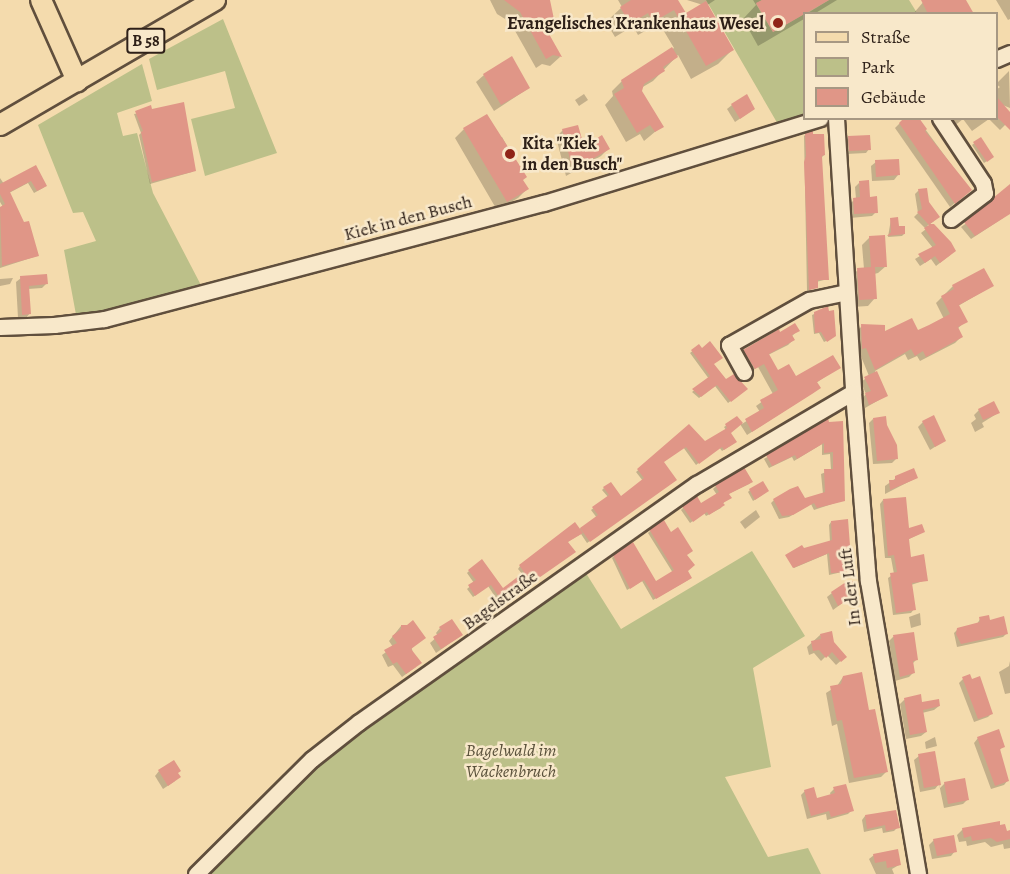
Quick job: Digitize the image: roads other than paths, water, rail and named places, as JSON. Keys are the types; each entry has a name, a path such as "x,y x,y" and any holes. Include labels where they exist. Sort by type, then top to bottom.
{"main road":[{"path":"0,125 77,81 41,0"},
{"name":"B 58","path":"77,81 215,0"}],"street":[{"name":"Kiek in den Busch","path":"0,327 54,325 104,319 544,203 814,120"},
{"name":"In der Luft","path":"836,120 846,292 869,591 918,874"},
{"path":"942,120 987,180 985,193 951,219"},
{"path":"744,372 725,341 809,300 846,292"},
{"name":"Bagelstraße","path":"196,874 312,759 359,722 696,484 853,392"}],"place":[{"name":"Evangelisches Krankenhaus Wesel","path":"778,23"},
{"name":"Kita \"Kiek in den Busch\"","path":"510,154"}],"park label":[{"name":"Bagelwald im Wackenbruch","path":"511,762"}]}
